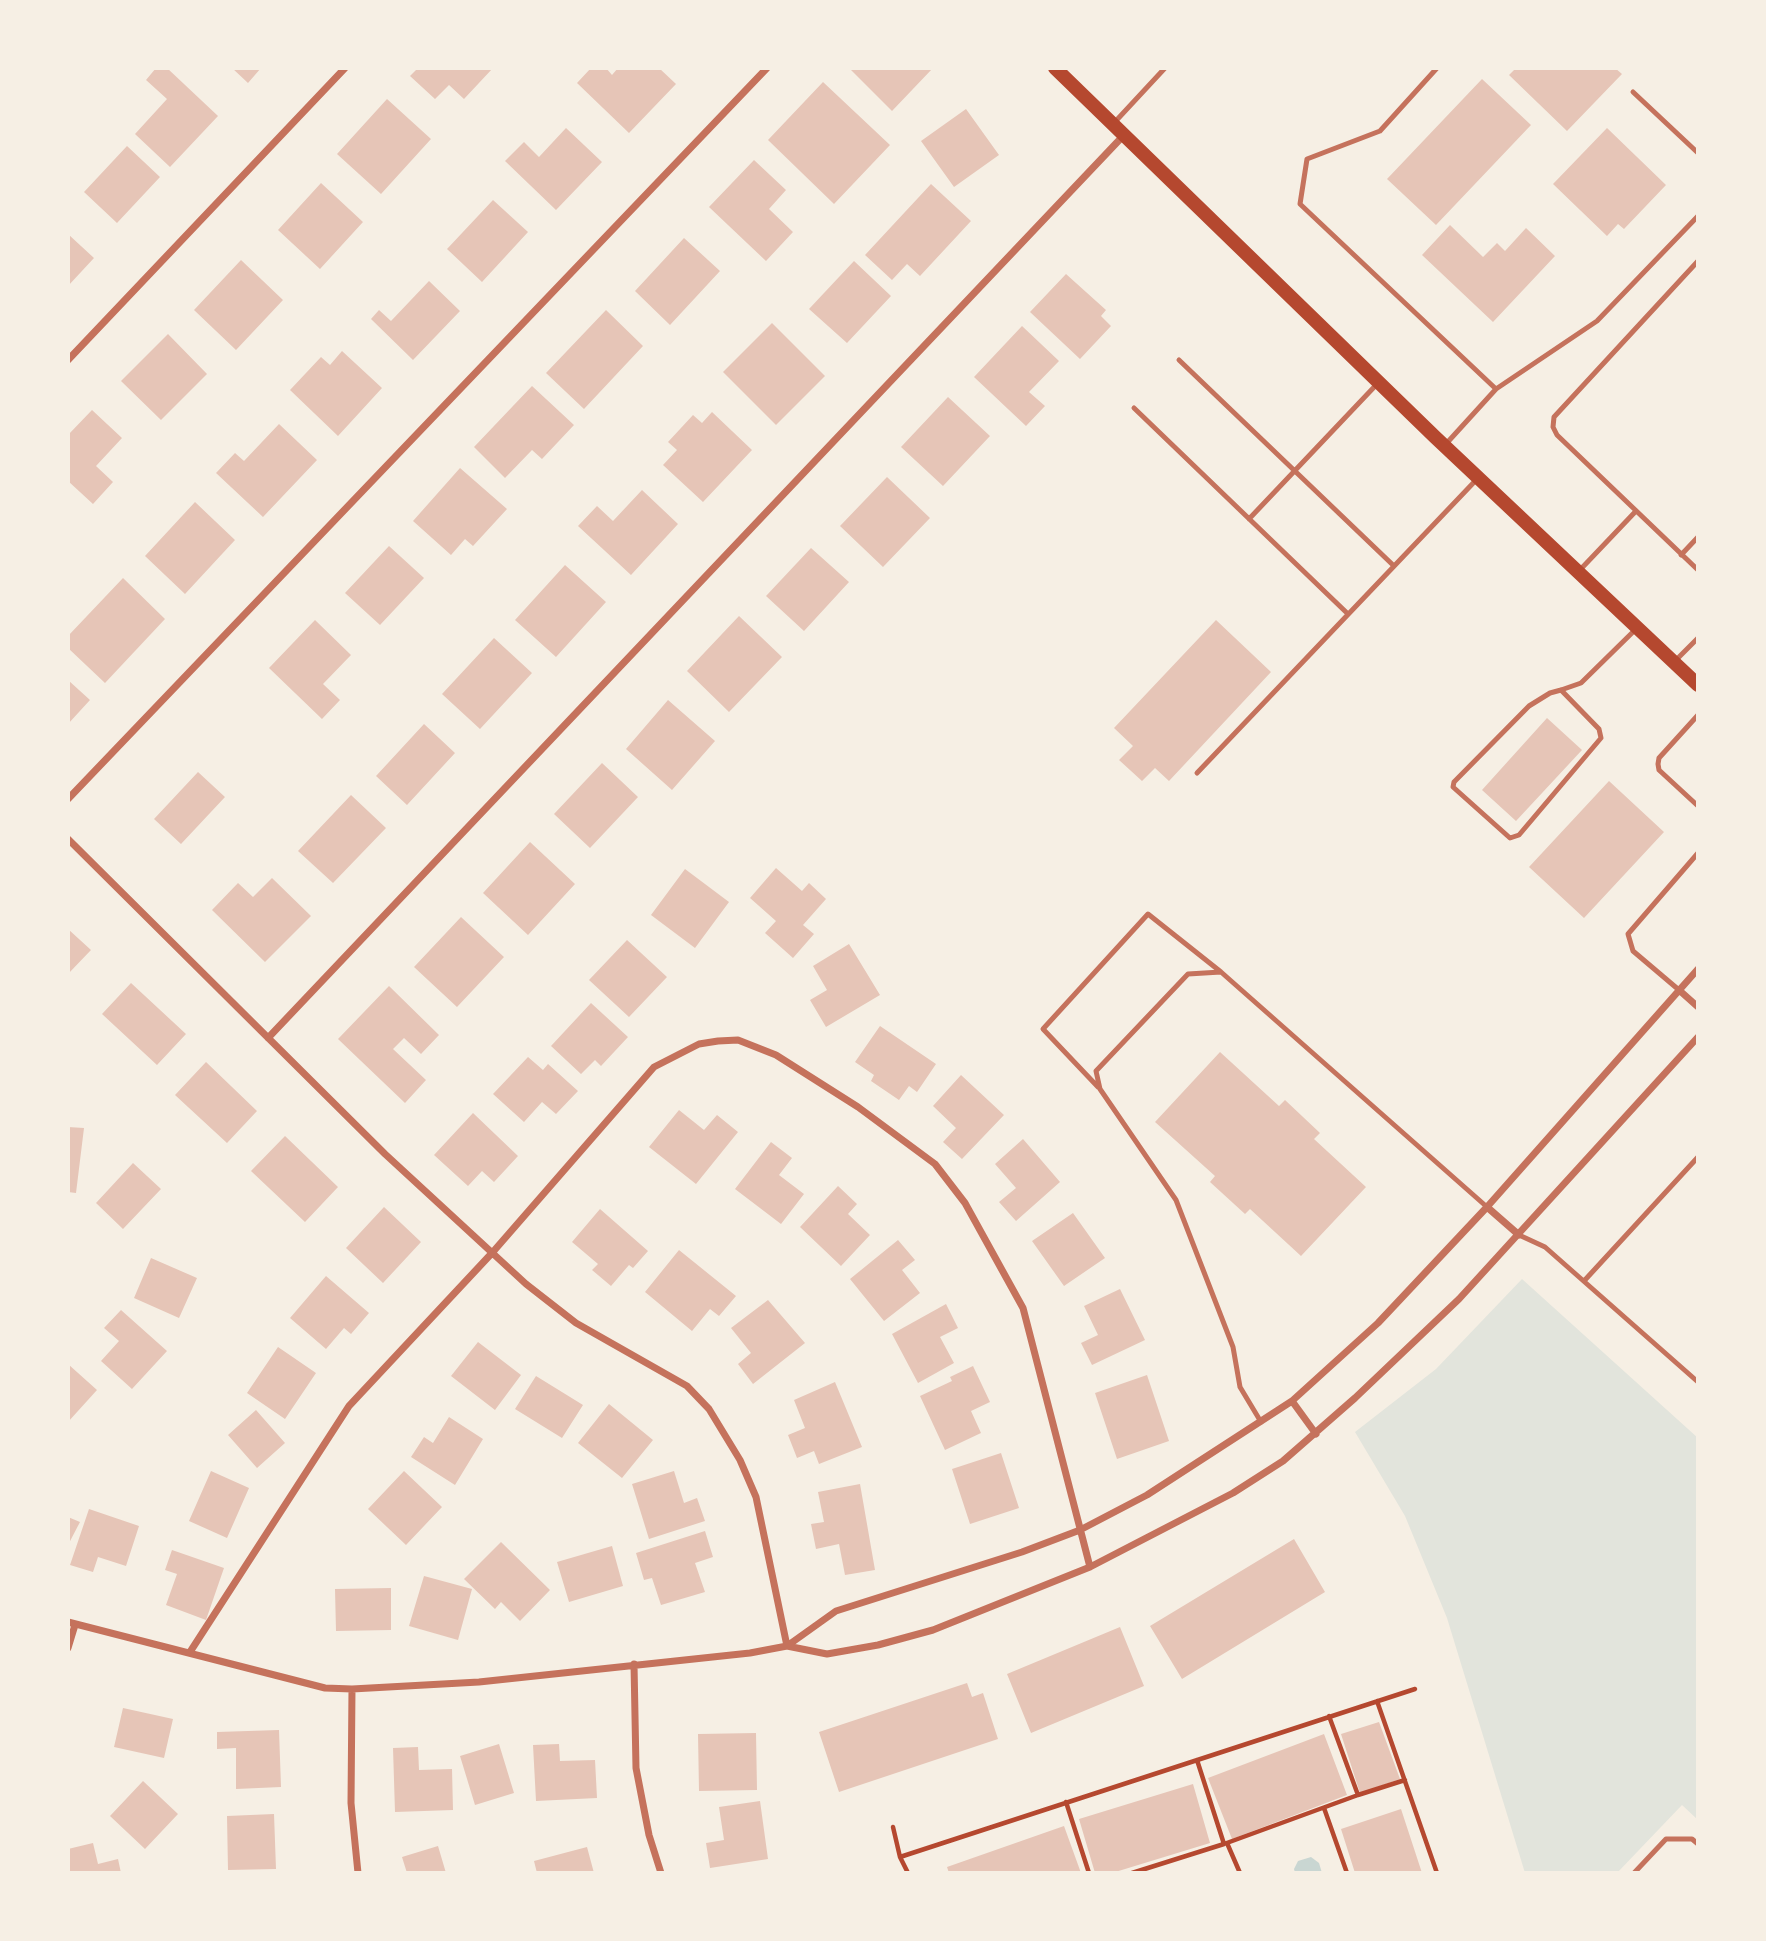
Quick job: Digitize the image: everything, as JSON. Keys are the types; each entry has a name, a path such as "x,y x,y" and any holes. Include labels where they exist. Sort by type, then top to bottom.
{"main road":[{"path":"1055,68 1444,446 1697,684"}],"street":[{"path":"68,360 345,68"},
{"path":"68,799 767,68"},
{"path":"268,1038 1124,135"},
{"path":"68,839 268,1038 492,1253 576,1322 687,1386 709,1409 740,1460 756,1497 787,1646"},
{"path":"787,1646 836,1611 1022,1552 1080,1530 1147,1495 1292,1401 1378,1323 1487,1207 1698,969"},
{"path":"1679,990 1698,1007"},
{"path":"68,1648 71,1624 325,1688 352,1689 479,1682 750,1653 787,1646 827,1654 878,1645 993,1608 1090,1567 1233,1493 1283,1461 1316,1434 1459,1299 1698,1037"},
{"path":"190,1652 349,1406 492,1253 654,1067 699,1044 718,1041 738,1040 776,1055 858,1107 935,1164 965,1203 1023,1308 1090,1567"},
{"path":"1487,1207 1519,1235"},
{"path":"1292,1401 1316,1434"},
{"path":"634,1664 636,1768 649,1835 661,1873"},
{"path":"352,1689 351,1803 358,1873"}],"lane":[{"path":"1113,124 1164,68"},
{"path":"1437,68 1380,131 1307,159 1300,204 1496,389"},
{"path":"1633,92 1698,153"},
{"path":"1444,446 1496,389 1597,321 1698,216"},
{"path":"1698,261 1555,417 1553,427 1558,435 1698,570"},
{"path":"1179,360 1394,566"},
{"path":"1249,519 1378,382"},
{"path":"1134,408 1348,614"},
{"path":"1197,773 1478,478"},
{"path":"1577,572 1636,511"},
{"path":"1681,555 1698,537"},
{"path":"1561,690 1600,729 1601,738 1519,835 1510,838 1453,787 1454,782 1529,706 1561,690 1581,683 1637,628"},
{"path":"1674,662 1698,638"},
{"path":"1698,715 1659,758 1658,764 1659,770 1698,806"},
{"path":"1679,990 1633,951 1628,934 1698,853"},
{"path":"1261,1422 1240,1387 1233,1347 1176,1200 1100,1089 1043,1029 1148,914 1221,972 1487,1207"},
{"path":"1100,1089 1096,1070 1188,974 1221,972"},
{"path":"1584,1281 1698,1157"},
{"path":"1519,1235 1545,1247 1698,1382"},
{"path":"1634,1873 1666,1839 1692,1839 1698,1844"}],"path":[{"path":"900,1857 1415,1689"},
{"path":"1377,1701 1437,1873"},
{"path":"1329,1716 1358,1795"},
{"path":"1197,1760 1225,1844 1240,1873"},
{"path":"1132,1873 1225,1844 1405,1780"},
{"path":"1066,1802 1089,1873"},
{"path":"1324,1808 1347,1873"},
{"path":"893,1827 900,1857 908,1873"}],"shaded area":[{"path":"1522,1279 1698,1438 1698,1820 1682,1805 1617,1873 1525,1873 1447,1618 1405,1516 1355,1432 1436,1369"},
{"path":"1311,1857 1319,1863 1322,1873 1295,1873 1298,1861"}],"building":[{"path":"156,68 167,68 218,116 170,167 135,134 167,99 146,80"},
{"path":"232,68 261,68 248,83"},
{"path":"418,68 493,68 464,99 449,85 435,99 410,76"},
{"path":"591,68 606,68 612,75 618,68 659,68 676,84 629,133 577,83"},
{"path":"849,68 933,68 892,111"},
{"path":"1516,68 1615,68 1622,74 1567,131 1509,75"},
{"path":"1482,79 1531,125 1436,225 1387,179"},
{"path":"823,82 890,145 834,204 768,140"},
{"path":"387,99 431,139 381,194 337,154"},
{"path":"966,109 999,155 954,187 921,141"},
{"path":"566,128 602,162 556,210 505,161 524,142 539,157"},
{"path":"1607,128 1666,185 1624,229 1618,224 1607,236 1553,184"},
{"path":"127,146 160,177 117,223 84,192"},
{"path":"754,160 786,190 769,209 793,232 766,261 709,207"},
{"path":"321,183 363,222 320,269 278,230"},
{"path":"931,184 971,221 920,276 907,264 892,280 865,255"},
{"path":"493,200 528,232 482,282 447,249"},
{"path":"1450,225 1483,257 1497,243 1505,251 1526,228 1555,256 1493,322 1422,255"},
{"path":"68,234 94,258 68,286"},
{"path":"684,238 720,271 670,325 635,291"},
{"path":"241,260 283,300 236,350 194,310"},
{"path":"854,261 891,296 847,343 809,309"},
{"path":"1066,274 1106,310 1101,316 1111,326 1080,359 1030,312"},
{"path":"429,281 460,311 413,360 371,319 379,310 391,321"},
{"path":"606,310 643,346 584,409 546,373"},
{"path":"772,323 825,376 776,425 723,372"},
{"path":"1022,326 1059,361 1029,392 1045,406 1026,426 974,377"},
{"path":"168,334 207,374 161,420 121,381"},
{"path":"342,351 382,388 338,436 290,390 321,357 330,365"},
{"path":"532,386 574,425 542,459 532,450 505,478 474,447"},
{"path":"948,397 990,436 943,486 901,447"},
{"path":"92,410 122,438 96,466 113,482 93,504 68,481 68,435"},
{"path":"712,412 752,450 703,502 663,465 677,450 668,442 693,415 702,423"},
{"path":"279,424 317,460 263,517 216,473 235,453 244,461"},
{"path":"460,468 507,509 473,546 465,539 451,555 413,521"},
{"path":"887,477 930,518 883,567 840,526"},
{"path":"642,490 678,524 631,575 578,526 597,506 613,521"},
{"path":"195,502 235,540 185,594 145,556"},
{"path":"389,546 424,578 380,625 345,593"},
{"path":"811,548 849,582 804,631 766,596"},
{"path":"565,565 606,602 556,657 515,620"},
{"path":"123,578 165,619 105,683 68,648 68,636"},
{"path":"739,616 782,657 729,712 687,671"},
{"path":"315,620 351,655 323,684 340,700 322,719 269,668"},
{"path":"1216,620 1271,672 1169,781 1155,768 1142,781 1119,760 1133,746 1114,728"},
{"path":"494,638 532,673 480,729 442,694"},
{"path":"68,680 90,700 68,724"},
{"path":"668,700 715,741 672,790 626,749"},
{"path":"1547,718 1582,750 1516,821 1482,790"},
{"path":"424,724 455,753 407,805 376,776"},
{"path":"602,763 638,797 590,848 554,814"},
{"path":"198,772 225,797 181,844 154,819"},
{"path":"1609,781 1664,832 1584,918 1529,867"},
{"path":"351,795 386,828 333,883 298,851"},
{"path":"530,842 575,884 528,935 483,893"},
{"path":"776,868 802,891 809,883 826,899 803,925 814,934 793,958 765,933 776,921 750,898"},
{"path":"685,869 729,902 695,948 651,915"},
{"path":"272,878 311,916 265,962 212,910 238,883 253,897"},
{"path":"461,917 504,957 457,1007 414,967"},
{"path":"68,929 91,950 68,974"},
{"path":"627,940 667,977 629,1017 589,980"},
{"path":"849,944 880,995 826,1027 810,1000 827,990 813,966"},
{"path":"131,983 186,1034 157,1065 102,1014"},
{"path":"389,986 439,1035 421,1054 404,1038 393,1049 426,1080 405,1103 338,1039"},
{"path":"591,1003 628,1037 601,1066 595,1060 581,1074 551,1046"},
{"path":"880,1026 936,1064 917,1092 909,1086 899,1100 871,1081 874,1075 855,1062"},
{"path":"1220,1052 1279,1106 1285,1100 1320,1133 1314,1139 1366,1187 1301,1256 1250,1209 1245,1214 1210,1182 1215,1176 1155,1122"},
{"path":"528,1057 543,1070 548,1064 578,1091 556,1114 542,1102 524,1122 493,1094"},
{"path":"206,1062 257,1111 227,1143 175,1095"},
{"path":"961,1075 1004,1115 962,1159 943,1142 956,1128 933,1106"},
{"path":"679,1110 704,1130 717,1115 738,1132 696,1184 649,1147"},
{"path":"473,1113 518,1156 494,1182 482,1171 468,1186 434,1155"},
{"path":"68,1127 84,1128 76,1193 68,1192"},
{"path":"285,1136 338,1187 305,1222 251,1171"},
{"path":"1023,1139 1060,1182 1016,1221 999,1202 1016,1188 995,1164"},
{"path":"771,1142 792,1158 779,1175 804,1194 781,1224 735,1189"},
{"path":"133,1163 161,1189 123,1229 96,1203"},
{"path":"838,1186 857,1204 848,1214 870,1235 841,1266 800,1227"},
{"path":"384,1207 421,1242 383,1283 346,1248"},
{"path":"600,1209 648,1251 633,1268 629,1265 611,1286 592,1270 598,1264 572,1242"},
{"path":"1073,1213 1105,1258 1064,1286 1032,1241"},
{"path":"898,1240 915,1260 902,1270 920,1293 884,1321 850,1279"},
{"path":"679,1250 736,1296 719,1316 710,1309 692,1331 645,1292"},
{"path":"151,1258 197,1278 179,1318 134,1298"},
{"path":"326,1276 369,1313 351,1334 344,1328 326,1349 290,1318"},
{"path":"1120,1289 1145,1340 1092,1365 1081,1343 1098,1335 1084,1306"},
{"path":"768,1300 805,1343 753,1384 738,1364 751,1353 731,1328"},
{"path":"946,1304 958,1328 940,1337 954,1363 918,1383 892,1334"},
{"path":"121,1310 167,1351 132,1389 101,1361 119,1341 104,1328"},
{"path":"478,1342 521,1375 495,1410 451,1376"},
{"path":"278,1347 316,1373 285,1419 247,1393"},
{"path":"68,1364 97,1390 68,1422"},
{"path":"973,1366 990,1402 971,1411 981,1433 945,1450 920,1396 952,1381 950,1377"},
{"path":"1147,1375 1169,1441 1117,1459 1095,1393"},
{"path":"536,1376 583,1405 562,1438 515,1409"},
{"path":"835,1382 862,1447 819,1464 814,1451 797,1458 788,1435 805,1428 794,1400"},
{"path":"609,1404 653,1440 622,1478 578,1443"},
{"path":"256,1410 285,1443 257,1468 228,1435"},
{"path":"449,1417 483,1439 455,1485 411,1457 424,1437 433,1443"},
{"path":"1001,1453 1019,1508 970,1524 952,1469"},
{"path":"211,1471 249,1488 227,1538 189,1521"},
{"path":"404,1471 442,1507 406,1545 368,1509"},
{"path":"674,1471 684,1503 697,1498 705,1521 649,1539 632,1484"},
{"path":"860,1484 875,1570 845,1575 839,1544 816,1549 811,1524 824,1522 818,1492"},
{"path":"89,1509 139,1526 126,1566 98,1557 93,1572 70,1565"},
{"path":"68,1517 80,1522 68,1545"},
{"path":"705,1531 713,1557 695,1563 705,1592 661,1605 652,1578 644,1580 636,1553"},
{"path":"1294,1539 1325,1592 1182,1679 1150,1626"},
{"path":"501,1542 550,1590 520,1621 501,1602 495,1609 464,1579"},
{"path":"612,1546 623,1586 569,1602 557,1562"},
{"path":"172,1550 224,1568 206,1620 166,1605 177,1574 165,1570"},
{"path":"424,1576 472,1589 458,1640 409,1626"},
{"path":"391,1588 391,1630 336,1631 335,1589"},
{"path":"1120,1627 1144,1686 1031,1733 1007,1674"},
{"path":"967,1683 972,1697 983,1693 998,1739 839,1792 819,1732"},
{"path":"123,1708 173,1719 164,1758 114,1747"},
{"path":"1379,1722 1400,1779 1360,1793 1341,1734"},
{"path":"279,1730 281,1787 236,1789 236,1748 217,1749 217,1732"},
{"path":"756,1733 757,1790 699,1791 698,1734"},
{"path":"1324,1734 1347,1795 1232,1839 1208,1778"},
{"path":"499,1744 514,1793 475,1805 460,1756"},
{"path":"559,1744 560,1761 595,1760 597,1798 536,1801 533,1745"},
{"path":"418,1747 419,1770 452,1769 453,1810 395,1812 393,1748"},
{"path":"143,1781 178,1814 145,1849 110,1816"},
{"path":"1193,1784 1210,1843 1112,1873 1095,1873 1079,1819"},
{"path":"760,1801 768,1859 710,1868 706,1843 724,1840 719,1807"},
{"path":"1401,1809 1422,1873 1355,1873 1341,1829"},
{"path":"274,1814 276,1869 228,1870 227,1816"},
{"path":"1064,1826 1081,1873 949,1873 947,1867"},
{"path":"93,1843 98,1864 118,1859 121,1873 68,1873 68,1849"},
{"path":"438,1846 446,1873 407,1873 402,1857"},
{"path":"587,1847 594,1873 537,1873 534,1861"}]}
